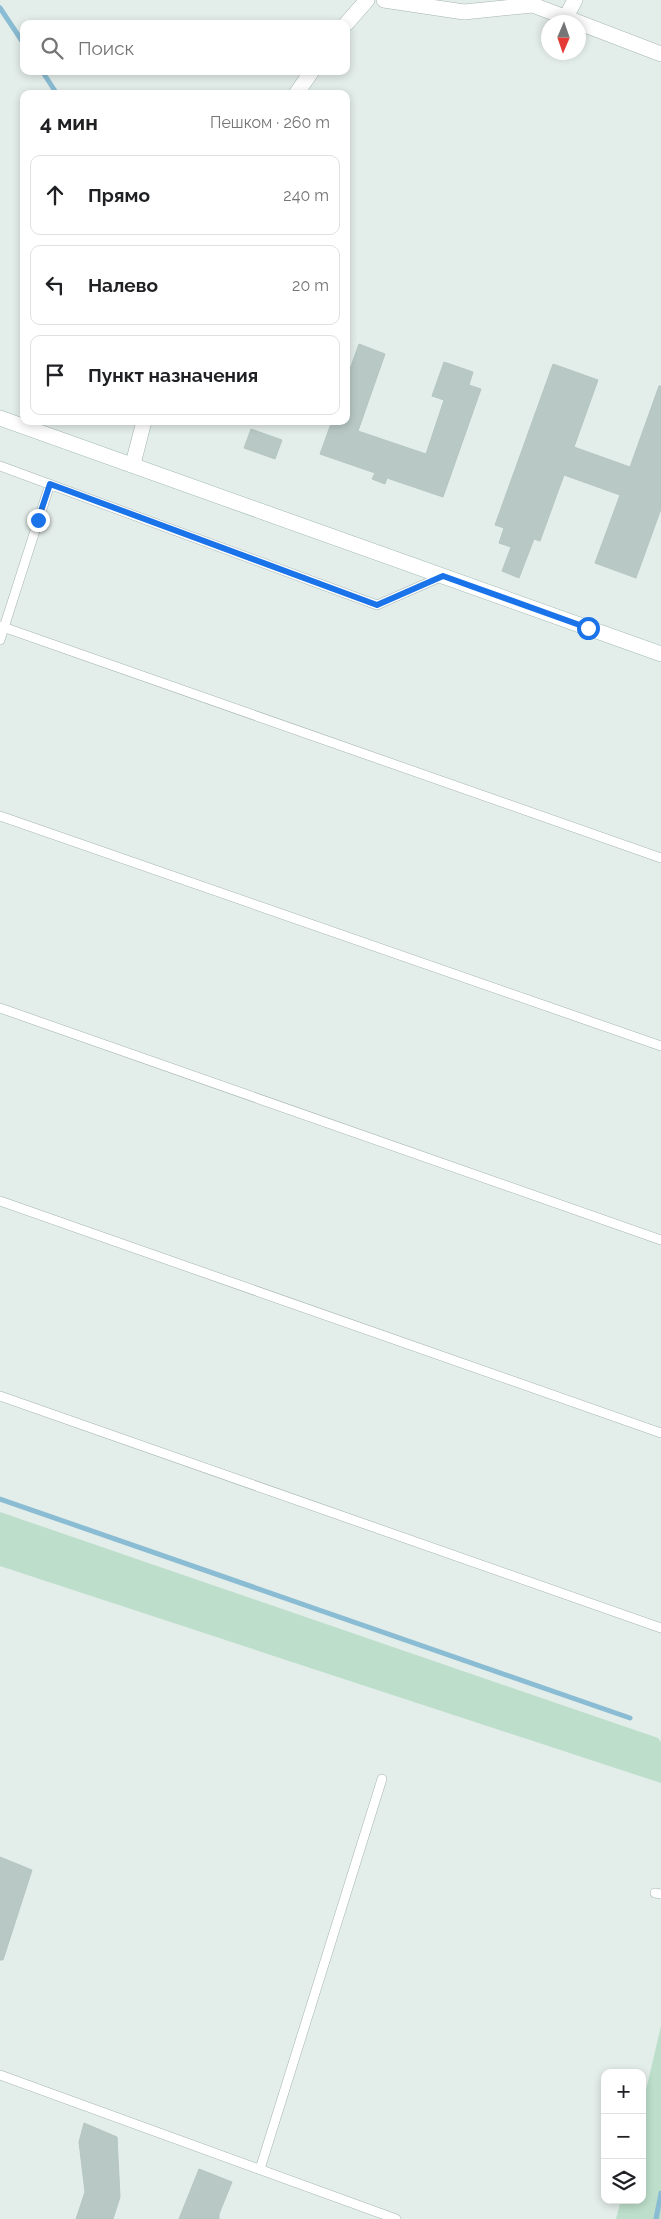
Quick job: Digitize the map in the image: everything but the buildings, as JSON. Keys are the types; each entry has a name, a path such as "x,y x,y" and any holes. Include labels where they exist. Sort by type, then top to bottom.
{"street":[{"path":"350,20 367,0"},
{"path":"384,0 464,12 534,5 563,15"},
{"path":"567,15 575,0"},
{"path":"586,24 661,54"},
{"path":"299,90 309,75"},
{"path":"0,418 20,425"},
{"path":"20,425 661,654"},
{"path":"133,464 143,425"}],"lane":[{"path":"0,466 377,605 443,576"},
{"path":"0,640 2,627 50,484"},
{"path":"2,627 661,858"},
{"path":"0,816 661,1046"},
{"path":"0,1008 661,1240"},
{"path":"0,1201 661,1433"},
{"path":"0,1396 661,1628"},
{"path":"260,2169 382,1779"},
{"path":"0,2075 396,2219"}],"green space":[{"path":"0,1512 658,1738 661,1742 661,1783 0,1566"},
{"path":"661,2026 661,2219 616,2219 620,2204 646,2204 646,2090"}],"waterway":[{"path":"0,8 20,38"},
{"path":"45,75 54,90"},
{"path":"0,1499 630,1718"},
{"path":"656,2219 661,2193"}],"route":[{"path":"38,520 50,484 377,605 443,576 588,628"}]}
